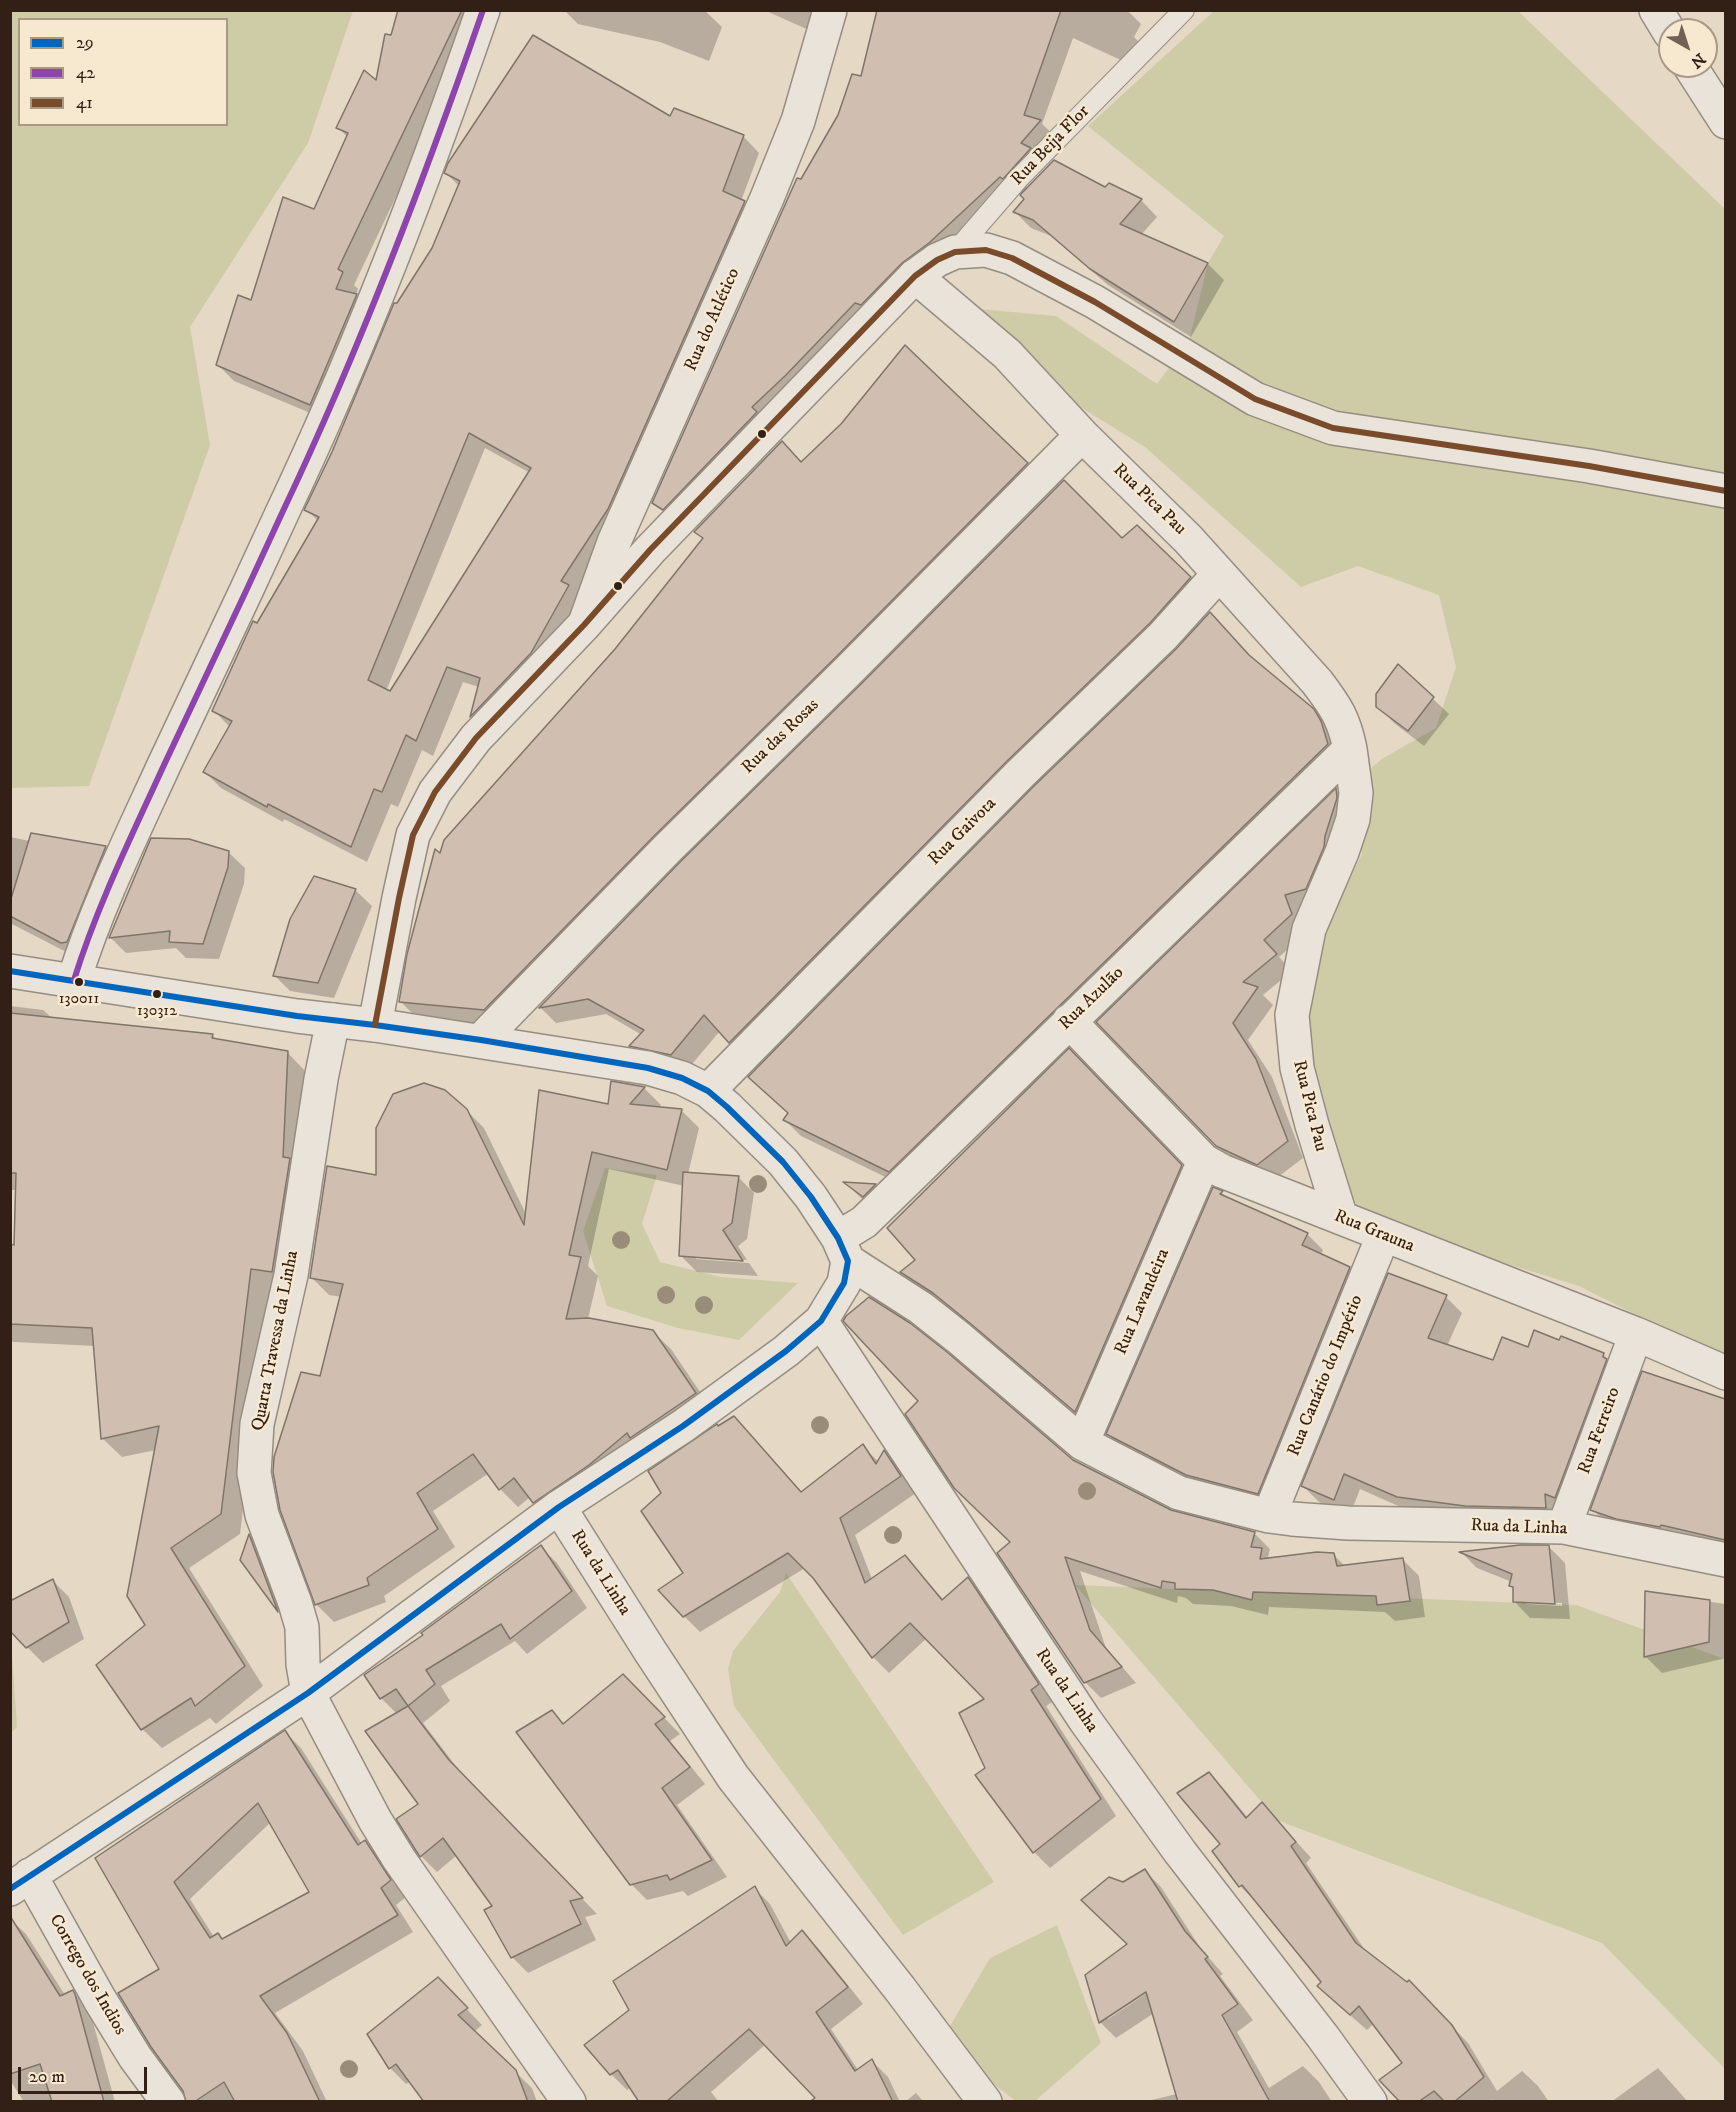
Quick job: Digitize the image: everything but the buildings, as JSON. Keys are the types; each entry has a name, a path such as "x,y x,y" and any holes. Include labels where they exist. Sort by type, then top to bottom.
{"street":[{"path":"74,980 124,853 306,464 439,138 483,10"},
{"name":"Rua do Atlético","path":"584,625 614,542 767,198 798,121 830,10"},
{"path":"1698,78 1725,122"},
{"path":"955,252 986,250 1012,258 1095,302 1255,399 1333,428 1589,466 1725,491"},
{"name":"Rua Beija Flor","path":"375,1024 413,835 435,792 476,738 584,625 650,550 915,276 937,260 955,252"},
{"name":"Rua Pica Pau","path":"915,276 1007,354 1082,435 1188,539 1317,682 1334,704 1345,726 1356,793 1353,819 1342,852 1309,929 1292,1015 1297,1068 1341,1218"},
{"name":"Rua das Rosas","path":"481,1040 667,849 848,671 1082,435"},
{"name":"Rua Gaivota","path":"708,1091 1012,783 1163,636 1219,574"},
{"name":"Rua Azulão","path":"850,1240 1069,1022 1350,749"},
{"name":"Rua da Linha","path":"10,971 297,1016 375,1024 481,1040 648,1068 682,1078 708,1091 727,1107 783,1162 850,1240 921,1308 1082,1443 1179,1492 1269,1516 1348,1523 1564,1527 1725,1560"},
{"name":"Quarta Travessa da Linha","path":"333,1020 321,1079 291,1275 257,1424 254,1473 262,1515 302,1627 303,1664 308,1693 375,1820 399,1859 569,2102"},
{"name":"Rua Grauna","path":"1069,1022 1204,1161 1222,1171 1636,1334 1725,1373"},
{"name":"Rua Lavandeira","path":"1082,1443 1204,1161"},
{"name":"Rua Canário do Império","path":"1269,1516 1383,1236"},
{"path":"20,1882 308,1693 559,1507 683,1426 786,1351 821,1321 844,1283 850,1240"},
{"name":"Rua da Linha","path":"821,1321 1085,1720 1180,1852 1323,2037 1370,2102"},
{"name":"Rua Ferreiro","path":"1564,1527 1636,1334"},
{"name":"Rua da Linha","path":"559,1507 650,1652 733,1777 900,1989 985,2102"},
{"name":"Corrego dos Indios","path":"20,1882 100,2000 135,2057 168,2102"}],"lane":[{"name":"Rua Beija Flor","path":"955,252 1020,177 1184,10"}],"shaded area":[{"path":"10,11 353,11 308,143 190,327 210,445 89,786 11,788"},
{"path":"1214,11 1518,11 1725,209 1725,1360 1579,1286 1329,1209 1302,1022 1326,927 1362,854 1352,784 1382,759 1436,728 1456,667 1439,595 1358,566 1301,587 1145,447 1064,397 979,309 1056,316 1157,384 1189,341 1208,263 1224,236 1088,126"},
{"path":"605,1168 657,1175 642,1224 660,1262 721,1277 798,1283 739,1340 678,1328 607,1306 583,1231"},
{"path":"786,1573 994,1882 903,1935 734,1706 728,1669 733,1651 780,1592"},
{"path":"1075,1585 1576,1605 1725,1659 1725,2069 1602,1943 1277,1820"},
{"path":"10,1624 17,1727 11,1733 10,1733"},
{"path":"1057,1925 1101,2043 1035,2101 1017,2102 940,2043 990,1958"}],"transit line":[{"name":"42","path":"74,980 93,925 128,844 311,450 365,326 438,137 483,10"},
{"name":"41","path":"375,1025 413,835 435,792 476,738 584,625 650,550 915,276 937,260 955,252 986,250 1012,258 1095,302 1255,399 1333,428 1589,466 1726,491"},
{"name":"29","path":"10,971 297,1016 481,1040 648,1068 682,1078 708,1091 783,1162 811,1197 838,1238 848,1261 844,1283 821,1321 786,1351 683,1426 559,1507 308,1693 10,1889"}],"place":[{"name":"130011","path":"79,982"},
{"name":"130312","path":"157,994"}]}
